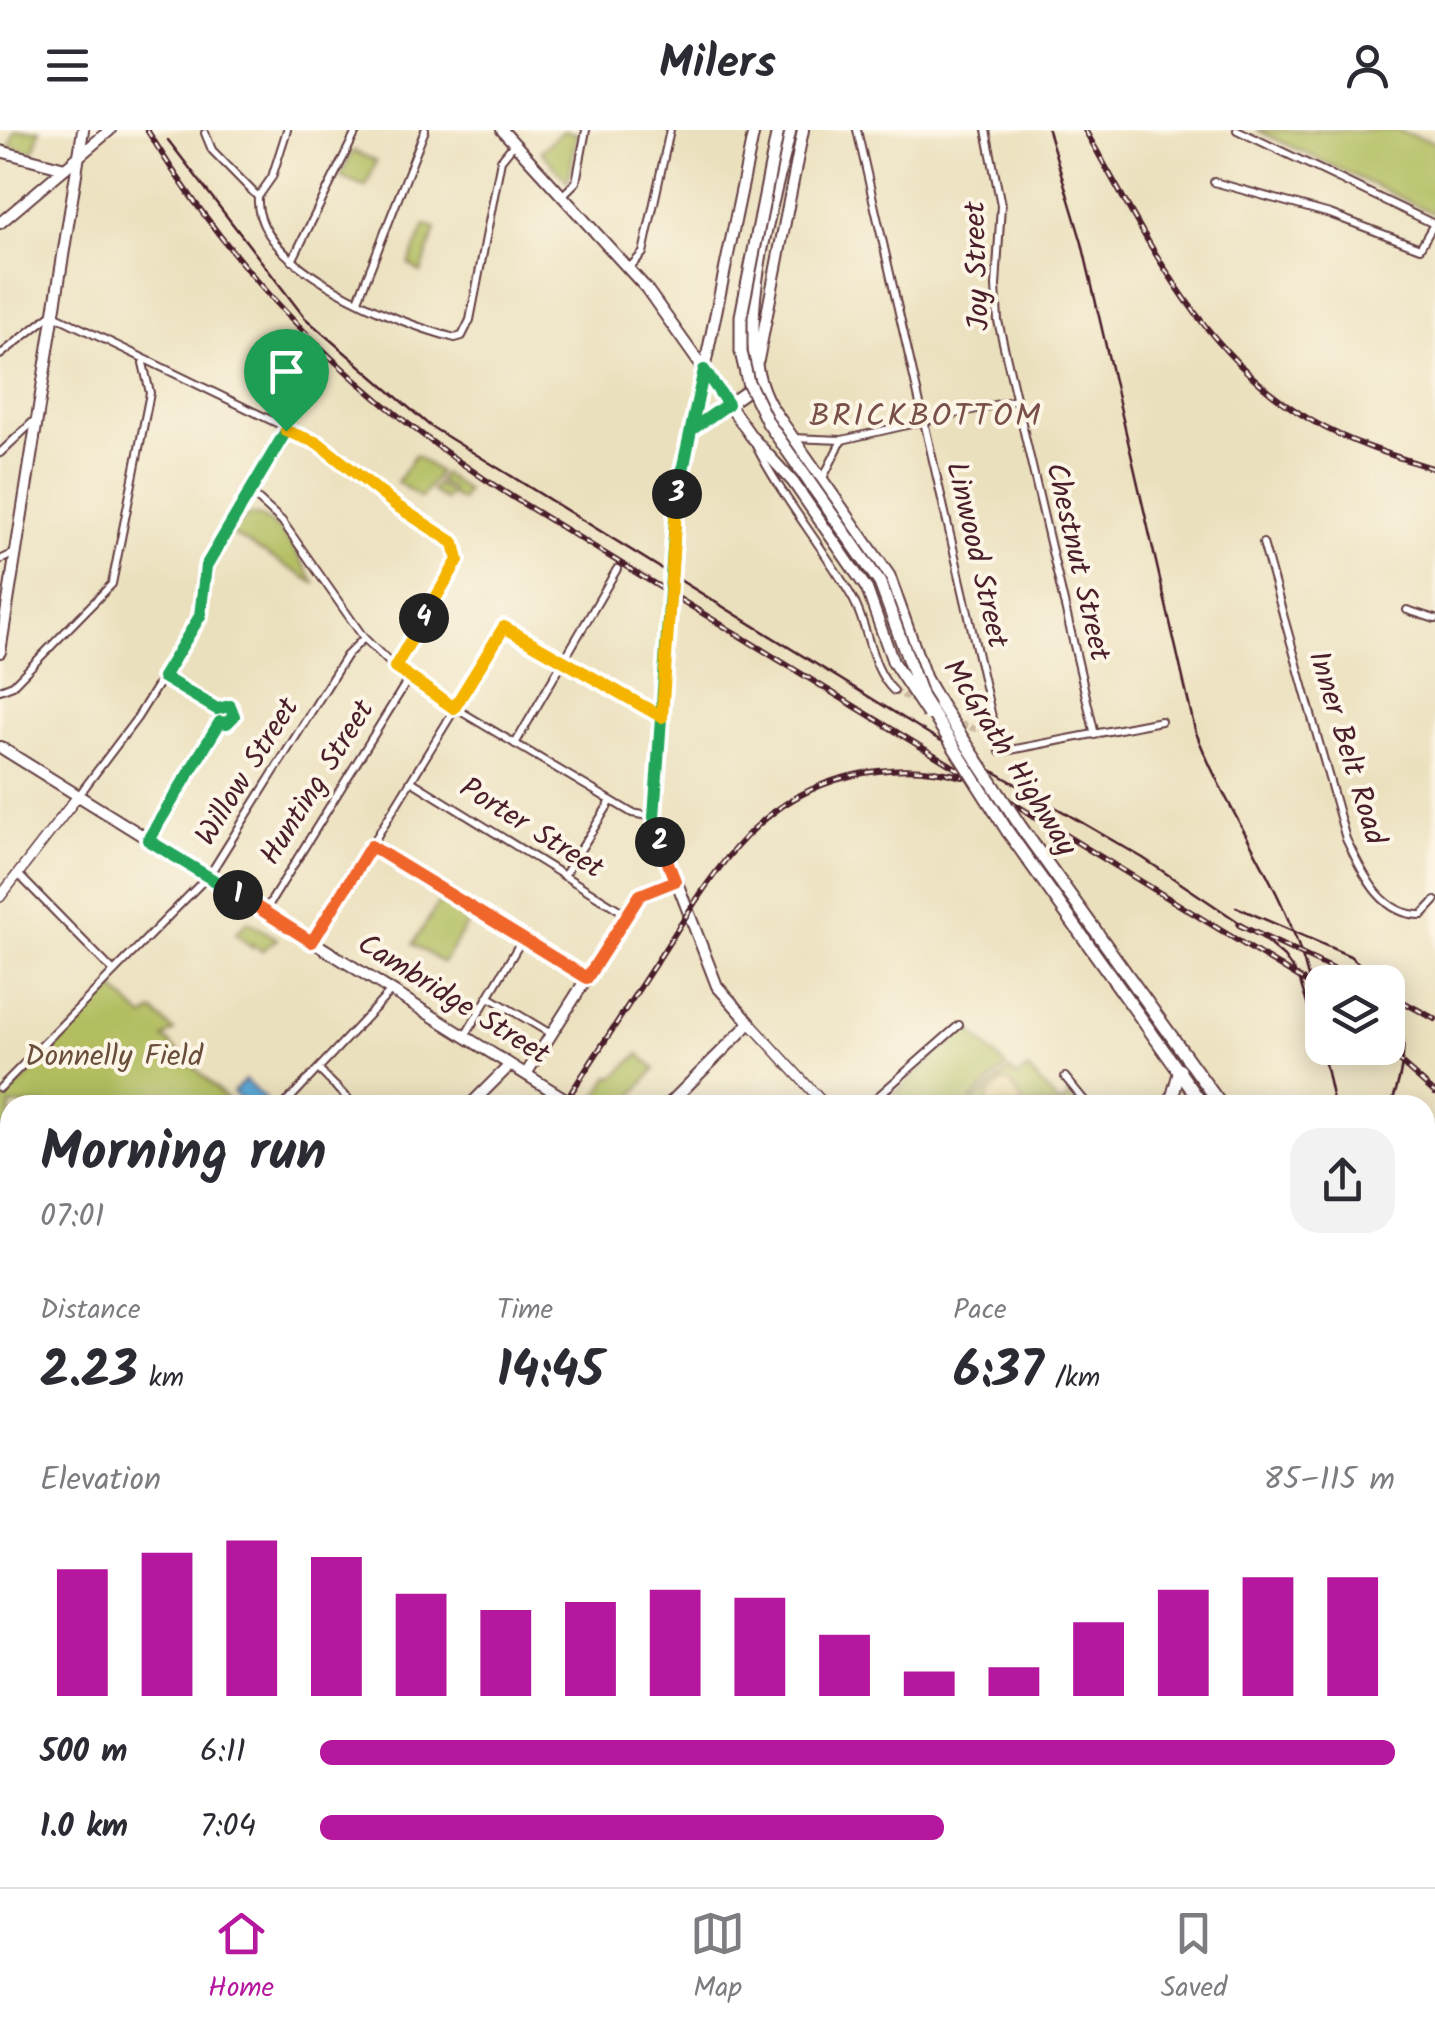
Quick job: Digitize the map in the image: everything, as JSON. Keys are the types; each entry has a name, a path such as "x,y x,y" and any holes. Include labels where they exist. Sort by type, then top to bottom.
{"highway":[{"name":"McGrath Highway","path":"786,131 752,315 757,374 768,402 892,582 922,670 940,704 1022,828 1213,1095"},
{"name":"McGrath Highway","path":"786,131 741,316 745,371 765,419 880,583 914,678 949,741 1008,832 1196,1095"},
{"path":"1173,1095 1180,1070"}],"main road":[{"path":"0,652 83,130"},
{"path":"0,223 110,130"},
{"name":"McGrath Highway","path":"502,130 628,268 751,436 792,482 864,584 893,662 949,741"},
{"path":"678,1095 750,1023 716,986 654,817 677,498 754,130"},
{"path":"691,430 754,385 803,130"},
{"path":"0,152 65,168"},
{"name":"Cambridge Street","path":"0,748 559,1095"},
{"path":"526,1074 640,895 675,881"},
{"path":"480,1095 510,1065"}],"street":[{"path":"258,197 272,177 287,130"},
{"path":"292,261 358,130"},
{"path":"358,300 425,130"},
{"path":"563,195 576,182 586,130"},
{"path":"628,268 643,253 670,130"},
{"name":"Linwood Street","path":"857,130 1001,754 1095,735"},
{"name":"Joy Street","path":"986,130 1001,205 997,312 1016,400"},
{"path":"1214,182 1330,214 1420,248 1434,224 1237,130"},
{"path":"205,132 215,154 258,197 261,225 292,261 358,300 448,336 462,336 470,320 501,160 514,144"},
{"path":"0,356 52,314 142,362 217,390 286,431 318,443 457,548 456,563 395,667"},
{"path":"0,690 10,688 112,584 150,393 142,362"},
{"path":"792,438 842,440 1016,400"},
{"name":"Chestnut Street","path":"1016,400 1095,735"},
{"path":"0,453 36,419"},
{"path":"0,898 163,677 200,616 204,570 286,431"},
{"path":"751,436 779,491 852,596 879,669 894,692"},
{"path":"822,480 842,440"},
{"path":"251,493 292,534 364,638 395,667 454,708 611,801 638,816 654,817"},
{"name":"Inner Belt Road","path":"1263,544 1325,773 1351,849 1386,903 1411,915 1422,915 1435,902"},
{"path":"0,560 15,553"},
{"path":"515,744 618,569"},
{"path":"1407,610 1435,620"},
{"path":"312,942 504,627 662,717"},
{"name":"Willow Street","path":"1,1086 208,877 350,650 364,638"},
{"path":"148,840 220,722 217,709 163,677"},
{"name":"Hunting Street","path":"264,912 409,678"},
{"path":"217,709 226,705 234,712 230,722 220,722"},
{"path":"1095,735 1161,721"},
{"name":"Porter Street","path":"411,781 628,915"},
{"path":"564,876 611,801"},
{"path":"371,846 587,978"},
{"path":"18,874 113,971"},
{"path":"465,1037 523,938"},
{"path":"294,1095 391,991"},
{"path":"489,996 551,1034"},
{"path":"750,1023 816,1095"},
{"path":"879,1095 959,1025"},
{"path":"319,1070 344,1095"},
{"path":"1064,1077 1079,1095"}],"green space":[{"path":"15,130 40,130 33,152 10,146"},
{"path":"1256,130 1395,130 1435,142 1435,214"},
{"path":"562,131 577,133 568,182 541,151"},
{"path":"353,151 376,161 366,187 340,176"},
{"path":"425,225 436,229 421,273 409,264"},
{"path":"415,455 439,472 421,498 397,482"},
{"path":"443,474 466,490 461,501 450,494 445,500 432,491 436,484 451,493 438,481"},
{"path":"249,515 270,522 279,531 316,584 229,532"},
{"path":"443,896 473,915 443,963 413,944"},
{"path":"248,921 277,939 262,951 252,944 252,948 236,933"},
{"name":"Donnelly Field","path":"113,988 144,1018 153,1011 174,1031 164,1038 223,1095 10,1095"},
{"path":"967,1027 1006,1067 977,1095 894,1095"},
{"path":"639,1054 655,1069 633,1095 598,1095 610,1076 615,1077"},
{"path":"1028,1069 1051,1095 981,1095 1010,1070 1017,1077"}],"sand":[{"path":"1002,1082 1010,1082 1018,1095 989,1095"}],"water":[{"path":"245,1080 261,1095 236,1095 233,1092"}],"tunnel":[{"path":"894,691 920,704"},
{"path":"953,721 975,729 992,727"}],"tram line":[{"path":"1048,130 1082,243 1195,730 1287,915 1305,967"},
{"path":"168,140 305,318 430,426 931,735 1143,858 1261,937 1284,957 1299,978 1305,997"},
{"path":"1236,907 1350,956 1361,965"},
{"path":"1325,1065 1332,1095"},
{"path":"1394,1095 1401,1065"}],"railway":[{"path":"147,130 222,239 308,336 405,422 458,461 1305,982"},
{"path":"1085,130 1180,292 1240,365 1275,396 1328,430 1435,469"},
{"path":"570,1095 700,895 762,821 817,787 850,776 907,769 963,777"},
{"path":"1239,925 1325,965"},
{"path":"1405,1003 1435,1019"},
{"path":"1403,1065 1435,1093"}],"district":[{"name":"BRICKBOTTOM","path":"926,417"}],"route":[{"path":"286,431 206,566 202,574 200,616 163,677 217,709 230,706 233,719 220,722 148,840 312,942 371,846 587,978 636,899 675,881 654,817 661,724 678,491 691,430 728,404 704,370 700,386 678,491 662,717 504,627 454,708 409,678 395,667 456,563 457,548 449,538 388,500 318,443 286,431"}]}
